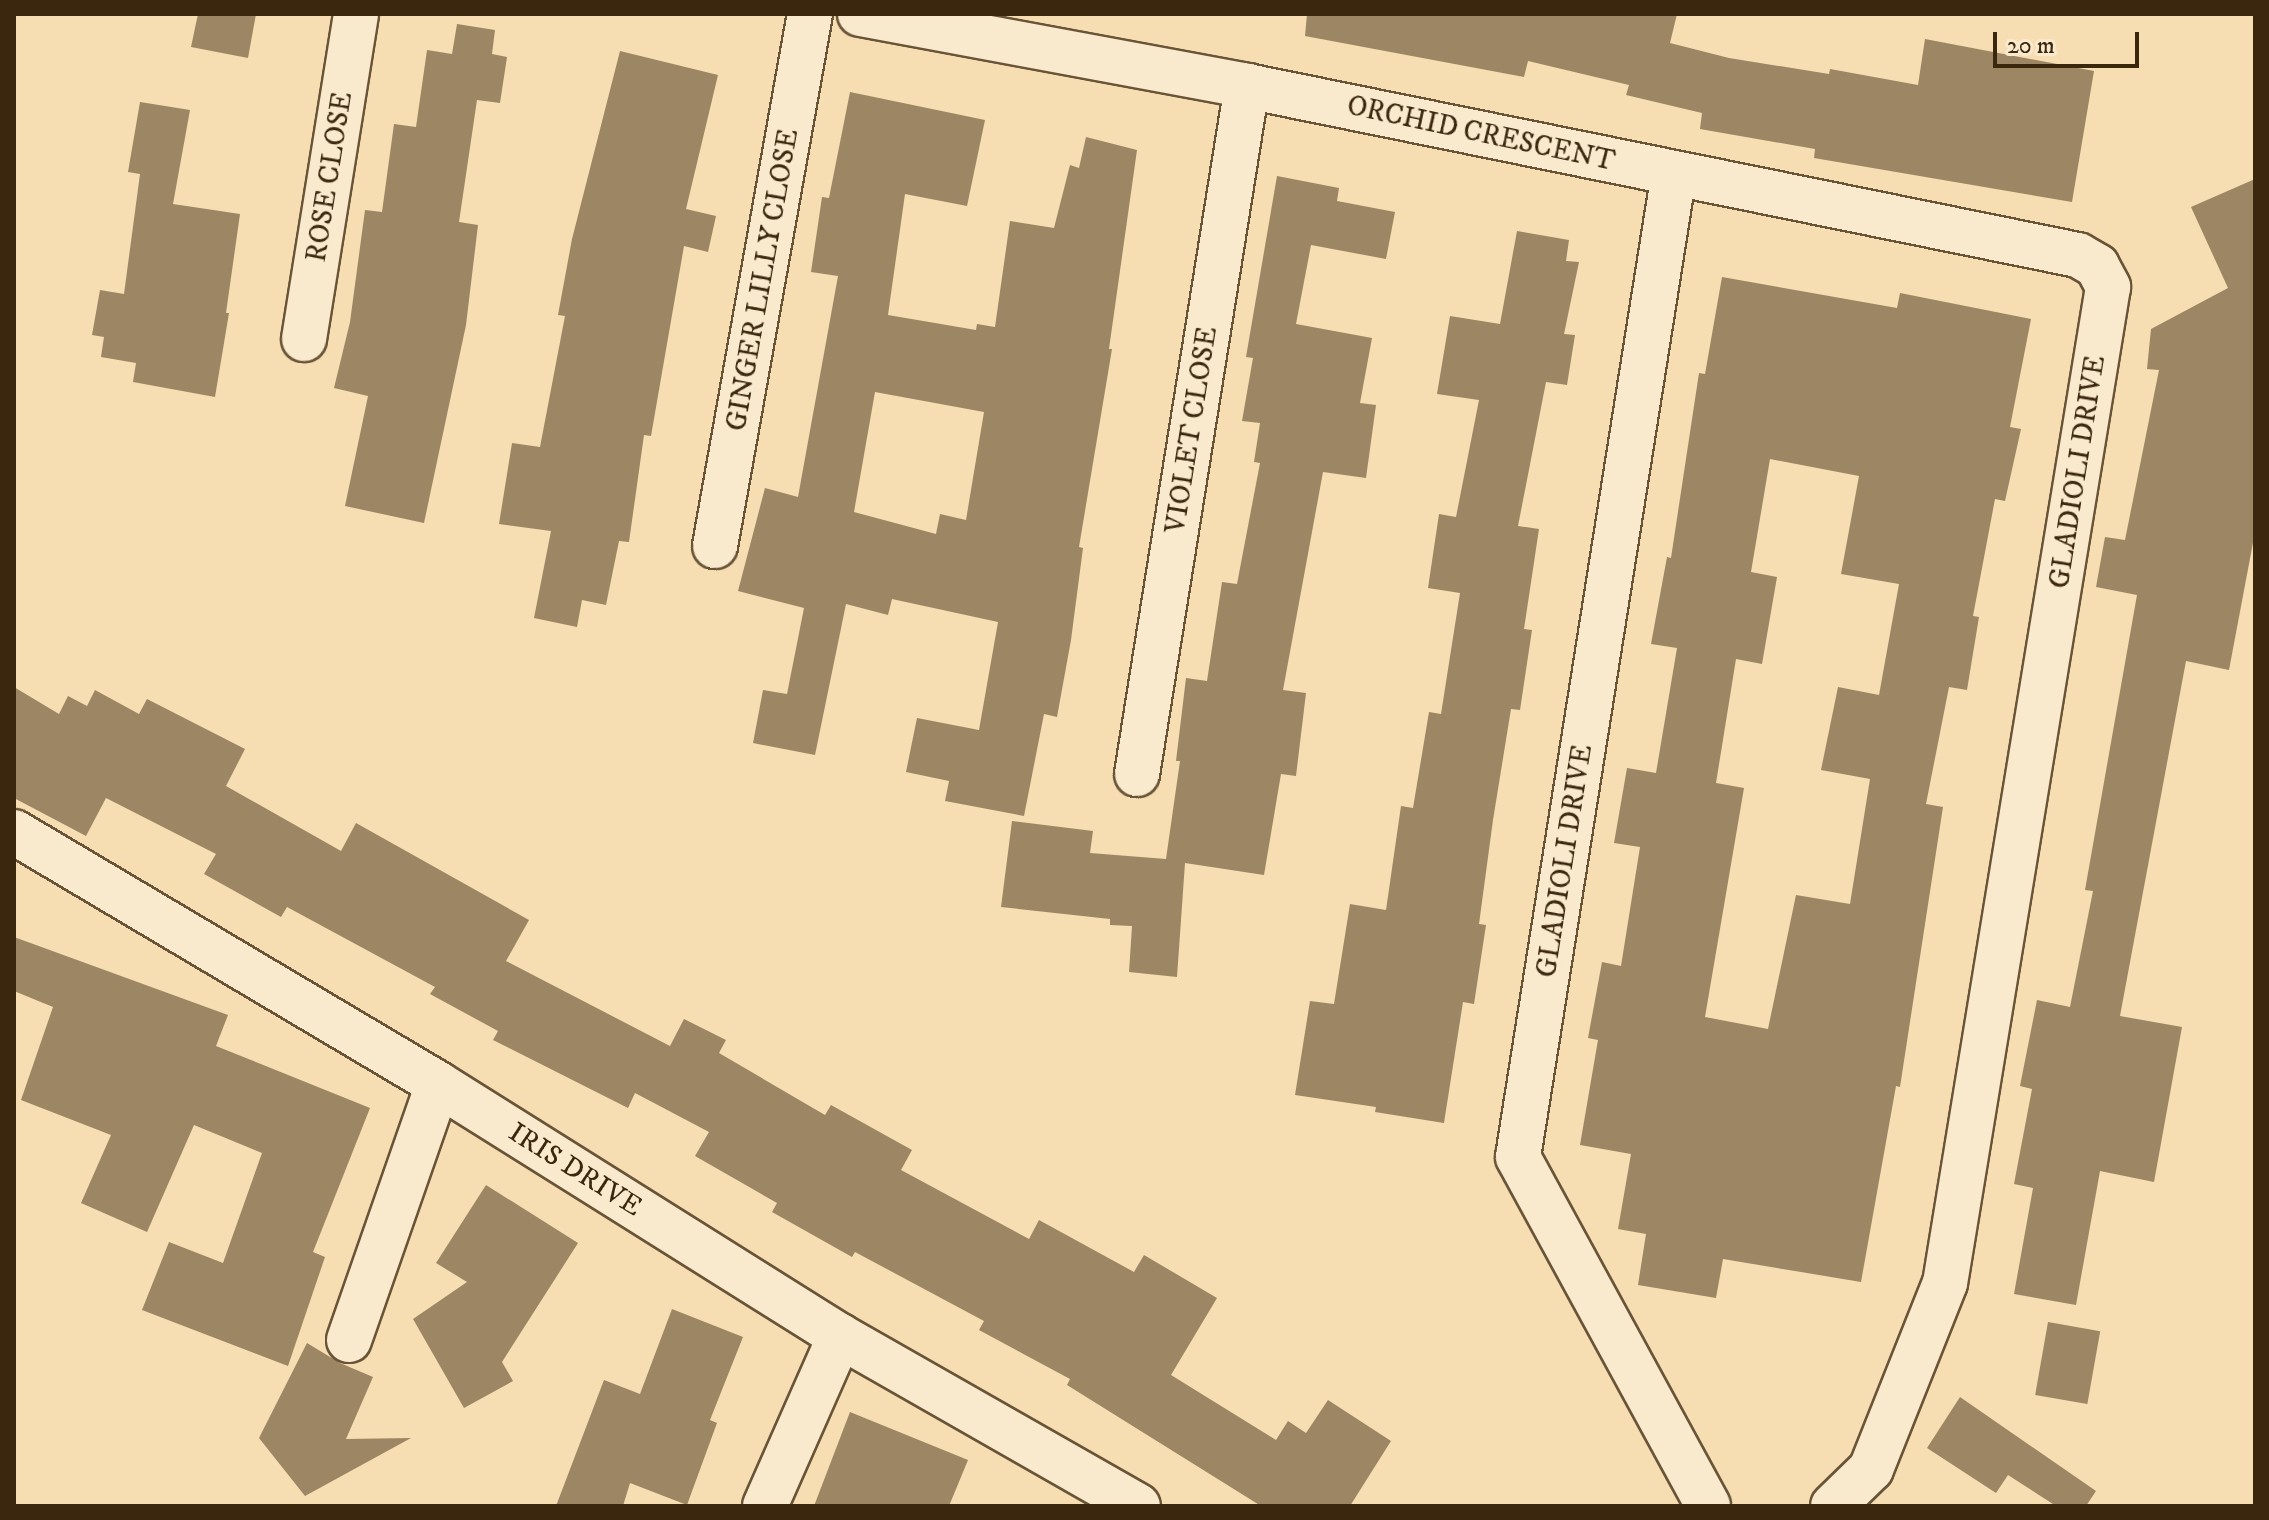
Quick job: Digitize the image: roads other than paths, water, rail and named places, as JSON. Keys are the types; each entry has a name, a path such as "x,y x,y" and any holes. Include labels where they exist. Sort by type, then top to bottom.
{"street":[{"name":"ROSE CLOSE","path":"304,339 356,14"},
{"name":"GINGER LILLY CLOSE","path":"715,546 810,14"},
{"name":"ORCHID CRESCENT","path":"860,14 1247,86 2078,255 2097,266"},
{"name":"VIOLET CLOSE","path":"1137,774 1247,86"},
{"name":"GLADIOLI DRIVE","path":"1674,173 1518,1157 1708,1506"},
{"name":"GLADIOLI DRIVE","path":"1833,1506 1871,1469 1945,1283 2108,287 2097,266"},
{"name":"IRIS DRIVE","path":"14,832 438,1084 840,1336 1138,1506"},
{"path":"349,1340 438,1084"},
{"path":"765,1506 840,1336"}]}
